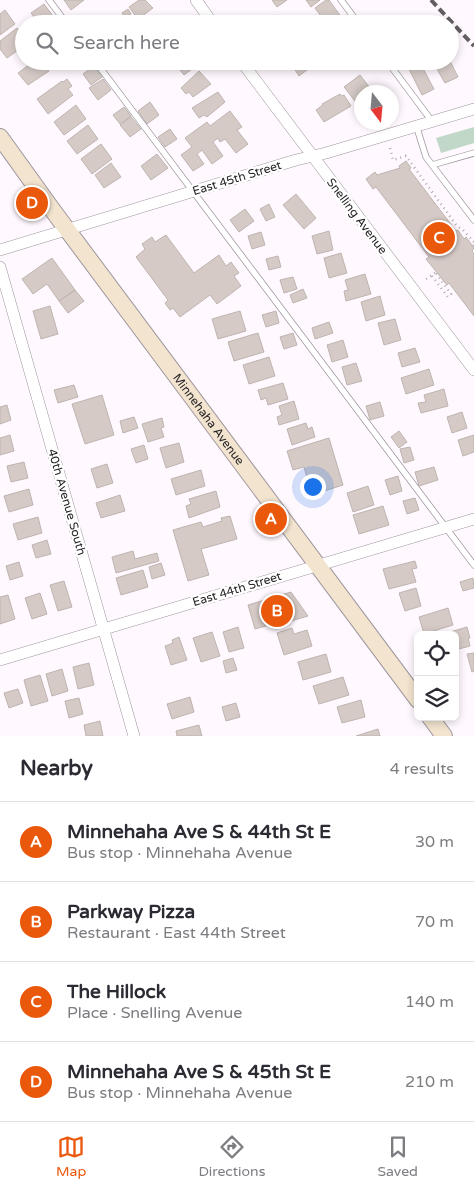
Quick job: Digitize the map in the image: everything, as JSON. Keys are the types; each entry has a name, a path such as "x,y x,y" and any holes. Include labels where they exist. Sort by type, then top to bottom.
{"main road":[{"name":"Minnehaha Avenue","path":"0,137 67,230 414,695"},
{"path":"433,721 444,736"}],"street":[{"path":"196,0 207,15"},
{"name":"Snelling Avenue","path":"248,70 474,370"},
{"name":"East 45th Street","path":"0,250 474,108"},
{"name":"40th Avenue South","path":"0,267 134,736"},
{"name":"East 44th Street","path":"0,660 474,519"}],"lane":[{"path":"49,0 60,15"},
{"path":"341,0 352,15"},
{"path":"102,70 474,564"},
{"path":"394,70 431,120"},
{"path":"416,125 426,157 474,220"},
{"path":"432,165 474,153"}],"path":[{"path":"390,148 393,160 406,156 457,226 463,230 474,245"},
{"path":"426,279 436,272 451,294 448,297 432,276"}],"green space":[{"path":"474,127 474,143 441,153 436,138"}],"building":[{"path":"64,0 84,0 71,10"},
{"path":"139,0 145,0 153,8 143,15 135,15 129,7"},
{"path":"272,0 287,0 277,7"},
{"path":"306,0 320,0 311,7"},
{"path":"329,0 340,15 320,15 315,8"},
{"path":"44,4 52,15 32,15 31,13"},
{"path":"128,9 131,14 123,15 122,13"},
{"path":"5,10 15,24 0,35 0,14"},
{"path":"15,30 15,52 7,58 0,49 0,41"},
{"path":"22,70 49,71 28,85 18,73"},
{"path":"88,70 97,70 102,77 91,85 83,74"},
{"path":"180,70 191,70 184,75"},
{"path":"295,70 307,70 299,76"},
{"path":"410,70 424,70 434,89 422,95"},
{"path":"437,70 454,70 458,77 445,83"},
{"path":"199,71 211,84 193,97 189,92 186,94 181,88"},
{"path":"360,75 368,85 354,85 354,100 344,87"},
{"path":"67,79 72,86 68,89 73,95 48,114 37,99"},
{"path":"103,79 111,90 98,100 89,88"},
{"path":"218,92 225,102 207,117 204,115 199,118 192,108"},
{"path":"340,94 344,95 351,106 324,122 316,110 322,104"},
{"path":"150,102 159,115 147,124 138,111"},
{"path":"76,105 86,119 64,135 54,122"},
{"path":"124,107 131,116 120,124 113,115"},
{"path":"230,111 242,127 237,130 248,144 236,153 225,139 220,142 218,138 213,142 223,156 212,164 202,150 197,154 204,164 193,171 181,155 192,147 185,138 207,122 210,126"},
{"path":"131,117 141,129 130,137 120,125"},
{"path":"88,125 98,139 77,154 67,141"},
{"path":"170,129 177,139 165,147 158,137"},
{"path":"101,144 112,159 92,174 81,159"},
{"path":"157,154 168,168 151,180 141,166"},
{"path":"406,161 411,168 409,169 456,231 458,230 464,239 466,237 474,248 472,251 474,254 474,316 449,283 447,285 426,259 429,257 376,187 373,189 366,179 375,172 377,175 400,168 399,166"},
{"path":"111,163 121,177 104,188 95,175"},
{"path":"296,194 316,218 304,229 283,205"},
{"path":"269,204 275,217 266,221 260,209"},
{"path":"245,209 254,221 239,232 230,220"},
{"path":"329,231 333,250 317,254 312,236"},
{"path":"261,232 265,245 252,249 248,236"},
{"path":"166,235 194,273 219,255 226,266 231,262 239,273 234,276 241,286 217,304 210,295 180,317 173,308 170,310 165,303 168,300 136,257 145,249 142,244 152,237 155,242"},
{"path":"341,253 347,273 329,278 324,258"},
{"path":"278,256 281,267 269,270 266,259"},
{"path":"52,258 75,290 59,301 47,284 33,294 22,279"},
{"path":"365,274 371,294 346,301 344,291 348,290 345,280"},
{"path":"293,277 297,289 284,293 280,280"},
{"path":"303,289 307,298 293,303 290,295"},
{"path":"75,290 84,301 68,313 59,301"},
{"path":"380,296 385,315 366,321 361,302"},
{"path":"50,306 58,334 41,339 33,311"},
{"path":"240,311 246,331 218,339 212,319"},
{"path":"276,311 279,323 266,327 262,315"},
{"path":"395,319 401,340 384,345 378,323"},
{"path":"329,322 333,333 315,339 312,328"},
{"path":"258,333 264,352 234,361 228,342"},
{"path":"293,333 297,345 284,349 280,337"},
{"path":"343,340 348,357 332,362 327,345"},
{"path":"415,348 420,362 402,367 398,353"},
{"path":"269,357 275,376 249,384 243,365"},
{"path":"356,363 362,381 347,385 342,367"},
{"path":"429,369 434,385 406,394 401,378"},
{"path":"283,383 288,399 268,405 266,398 261,400 258,390"},
{"path":"74,385 78,397 58,403 54,390"},
{"path":"444,389 448,406 421,413 418,403 426,402 424,395"},
{"path":"102,395 114,435 85,444 72,404"},
{"path":"294,401 299,419 279,425 277,417 282,415 279,406"},
{"path":"380,402 384,416 370,420 366,406"},
{"path":"7,405 11,420 0,424 0,407"},
{"path":"462,412 467,428 452,433 447,417"},
{"path":"134,417 138,428 123,433 120,421"},
{"path":"162,418 164,427 161,428 164,437 148,442 142,424"},
{"path":"306,423 308,429 312,427 315,437 292,445 287,429"},
{"path":"399,431 407,442 399,448 391,437"},
{"path":"10,435 14,451 0,455 0,438"},
{"path":"474,435 474,452 463,456 458,440"},
{"path":"329,438 343,485 312,495 304,467 293,470 287,451"},
{"path":"179,443 184,462 166,468 160,448"},
{"path":"144,445 148,459 136,463 131,449"},
{"path":"410,447 414,460 404,463 400,449"},
{"path":"24,462 28,478 11,482 7,466"},
{"path":"107,464 113,483 97,488 91,469"},
{"path":"434,467 438,480 419,486 415,472"},
{"path":"201,470 205,486 176,495 171,479"},
{"path":"398,476 402,491 390,495 385,480"},
{"path":"368,486 374,505 353,512 347,493"},
{"path":"29,489 33,505 9,512 4,496"},
{"path":"216,491 220,507 189,518 186,506 191,504 189,499"},
{"path":"120,495 125,511 101,518 96,503"},
{"path":"415,498 419,510 407,514 403,501"},
{"path":"383,506 389,525 359,534 353,515"},
{"path":"230,516 237,539 201,549 209,575 188,581 173,530 201,522 203,527 222,521 221,518"},
{"path":"38,517 42,533 18,540 13,524"},
{"path":"47,540 51,554 36,558 32,545"},
{"path":"133,551 135,559 157,553 159,561 116,573 112,557"},
{"path":"415,561 417,568 412,569 416,582 389,589 383,569"},
{"path":"19,562 23,576 10,580 6,566"},
{"path":"161,563 165,575 152,579 149,567"},
{"path":"143,570 148,587 121,595 116,578"},
{"path":"473,578 474,588 463,591 460,582"},
{"path":"64,581 72,607 58,611 50,585"},
{"path":"416,588 421,606 405,611 399,593"},
{"path":"291,592 308,616 255,629 248,605"},
{"path":"40,593 47,614 32,619 25,598"},
{"path":"8,595 15,619 0,624 0,597"},
{"path":"448,608 453,625 434,631 423,631 419,617"},
{"path":"238,627 244,648 229,652 223,632"},
{"path":"467,627 470,646 459,649 459,631 454,631"},
{"path":"292,628 294,634 307,630 312,646 284,655 277,633"},
{"path":"212,632 220,656 201,662 193,638"},
{"path":"179,637 187,660 171,665 165,646 173,643 172,640"},
{"path":"474,653 474,671 472,672 467,654"},
{"path":"326,654 331,672 303,680 298,662"},
{"path":"233,658 237,670 226,673 223,661"},
{"path":"89,663 94,685 78,689 73,667"},
{"path":"62,669 68,691 52,696 46,674"},
{"path":"40,675 48,701 31,706 24,680"},
{"path":"343,677 349,695 319,704 313,686"},
{"path":"18,689 23,703 9,708 4,693"},
{"path":"190,697 194,712 172,719 167,704"},
{"path":"79,698 83,714 69,718 65,701"},
{"path":"361,700 365,717 342,723 337,707"},
{"path":"236,703 240,717 226,721 222,707"},
{"path":"100,721 103,736 86,736 84,725"},
{"path":"199,725 202,736 177,736 176,731"},
{"path":"378,729 380,736 356,736"}],"railway":[{"path":"431,0 445,15"},
{"path":"459,30 474,46"}],"place":[{"name":"Minnehaha Ave S & 45th St E","path":"32,203"},
{"name":"The Hillock","path":"439,238"},
{"name":"Minnehaha Ave S & 44th St E","path":"271,519"},
{"name":"Parkway Pizza","path":"277,611"}]}
